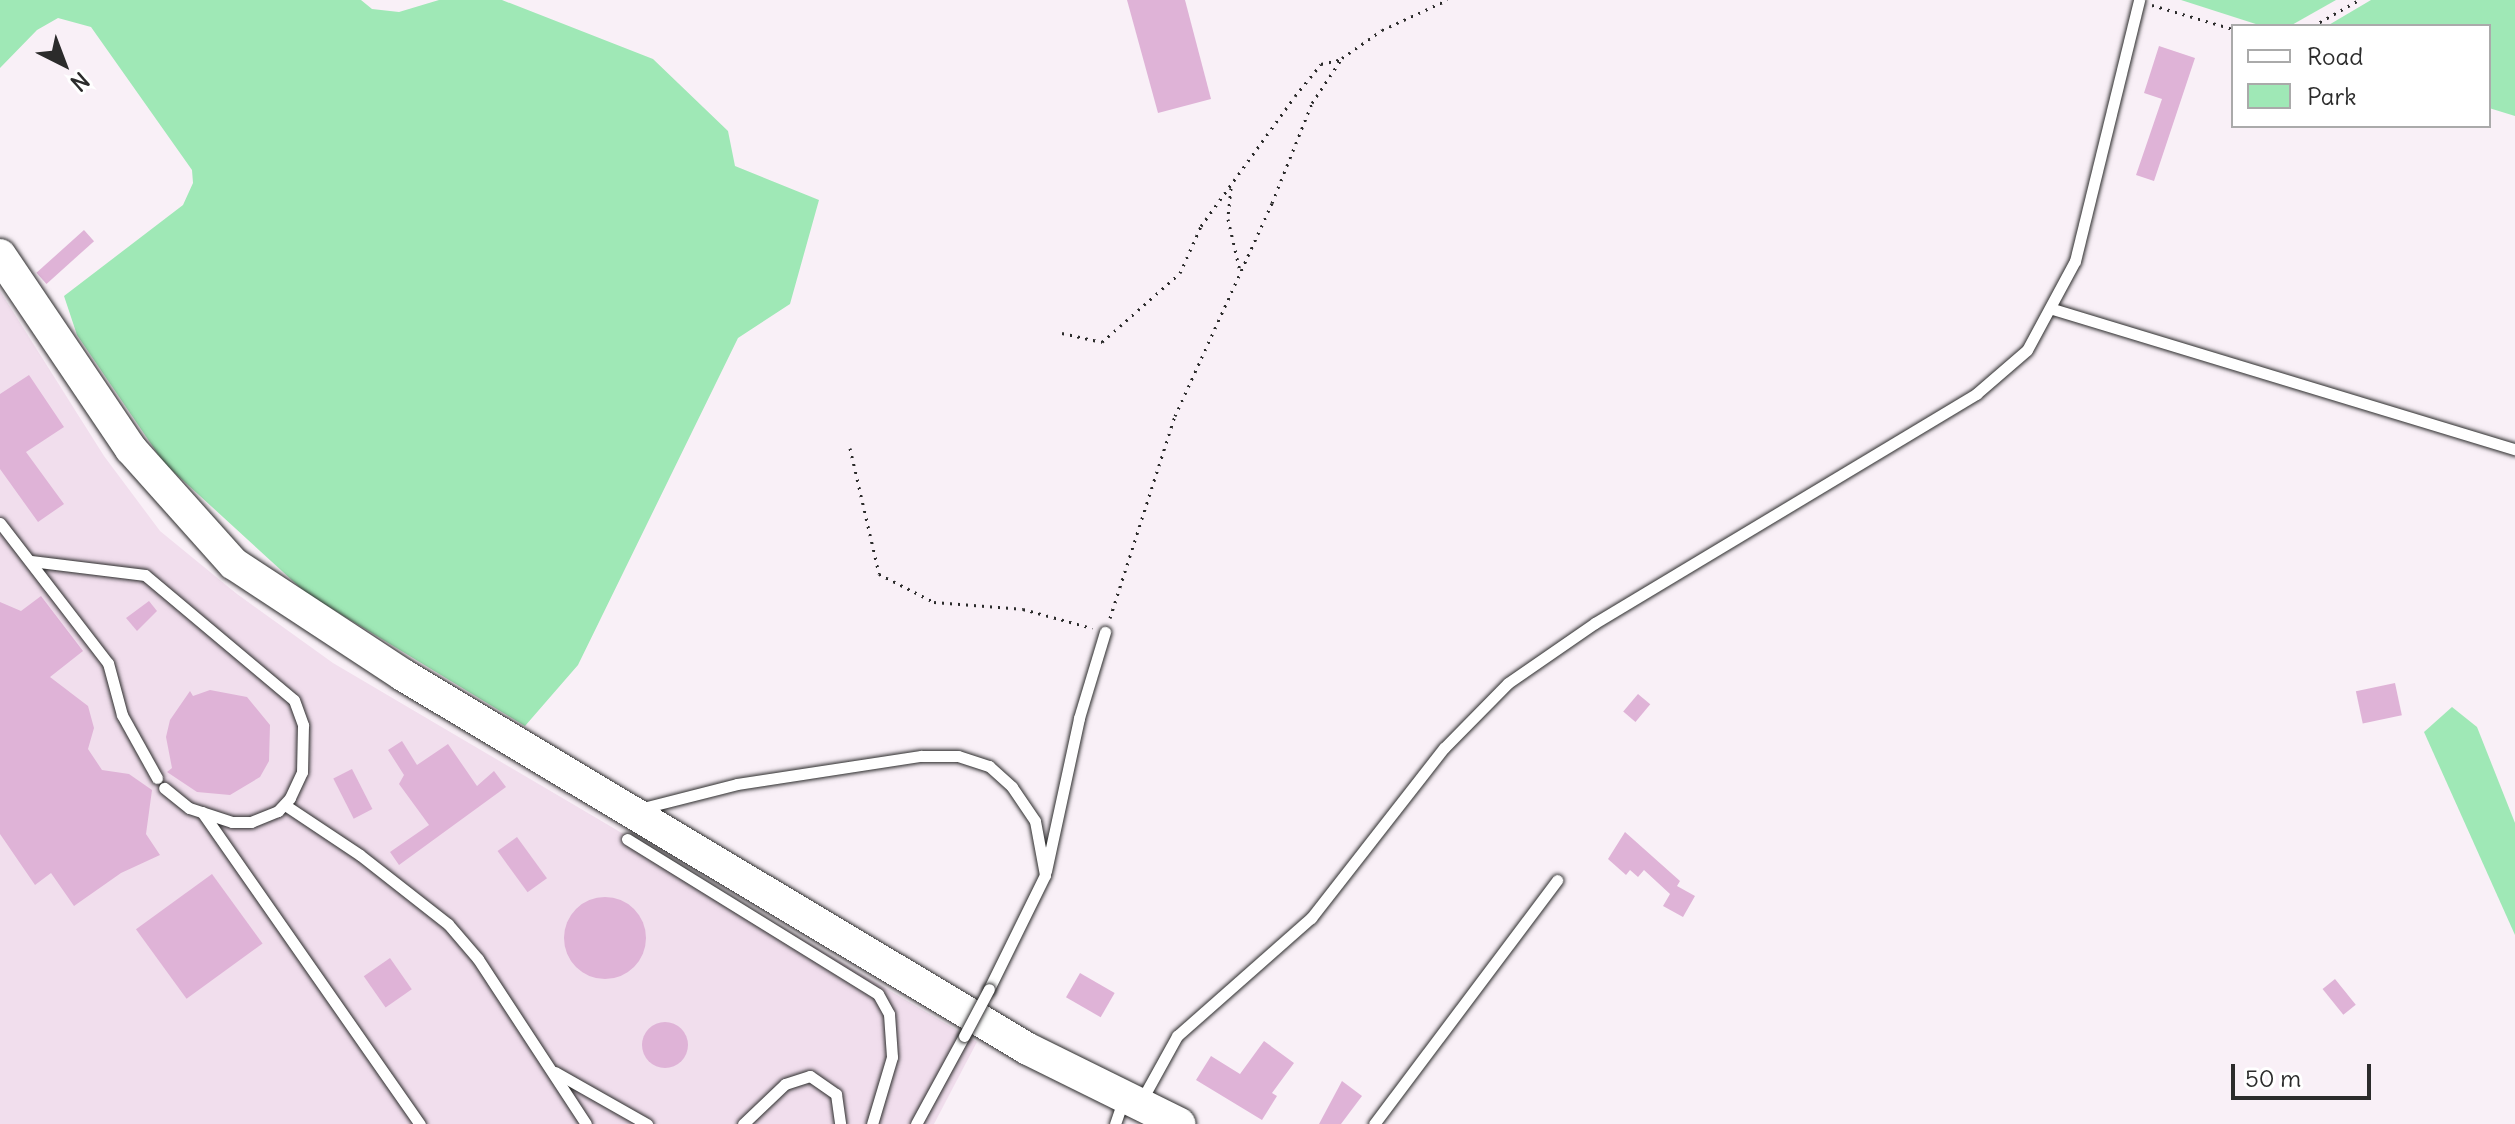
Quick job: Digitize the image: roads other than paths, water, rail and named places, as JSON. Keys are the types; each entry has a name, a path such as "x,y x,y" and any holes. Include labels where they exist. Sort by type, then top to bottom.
{"street":[{"path":"0,255 131,449 234,564 629,825 1028,1049 1125,1112 1180,1124"}],"lane":[{"path":"1125,1112 1177,1036 1311,918 1444,748 1508,683 1586,628 1976,394 2027,350 2053,309 2080,245 2142,0"},
{"path":"2053,309 2515,449"},
{"path":"0,523 108,663 122,715 161,783 175,800 202,812 241,823 260,820 285,805 302,772 303,736 297,706 282,687 145,575 31,561"},
{"path":"916,1124 989,989 1045,875 1079,718 1105,632"},
{"path":"629,825 737,784 921,756 958,756 989,766 1024,803 1035,821 1045,875"},
{"path":"285,805 360,855 448,924 478,959 586,1124"},
{"path":"202,812 420,1124"},
{"path":"629,825 878,994 889,1014 892,1057 872,1124"},
{"path":"1374,1124 1557,880"},
{"path":"546,1064 580,1090 647,1124"},
{"path":"743,1124 780,1088 810,1076 836,1094 840,1124"}]}
